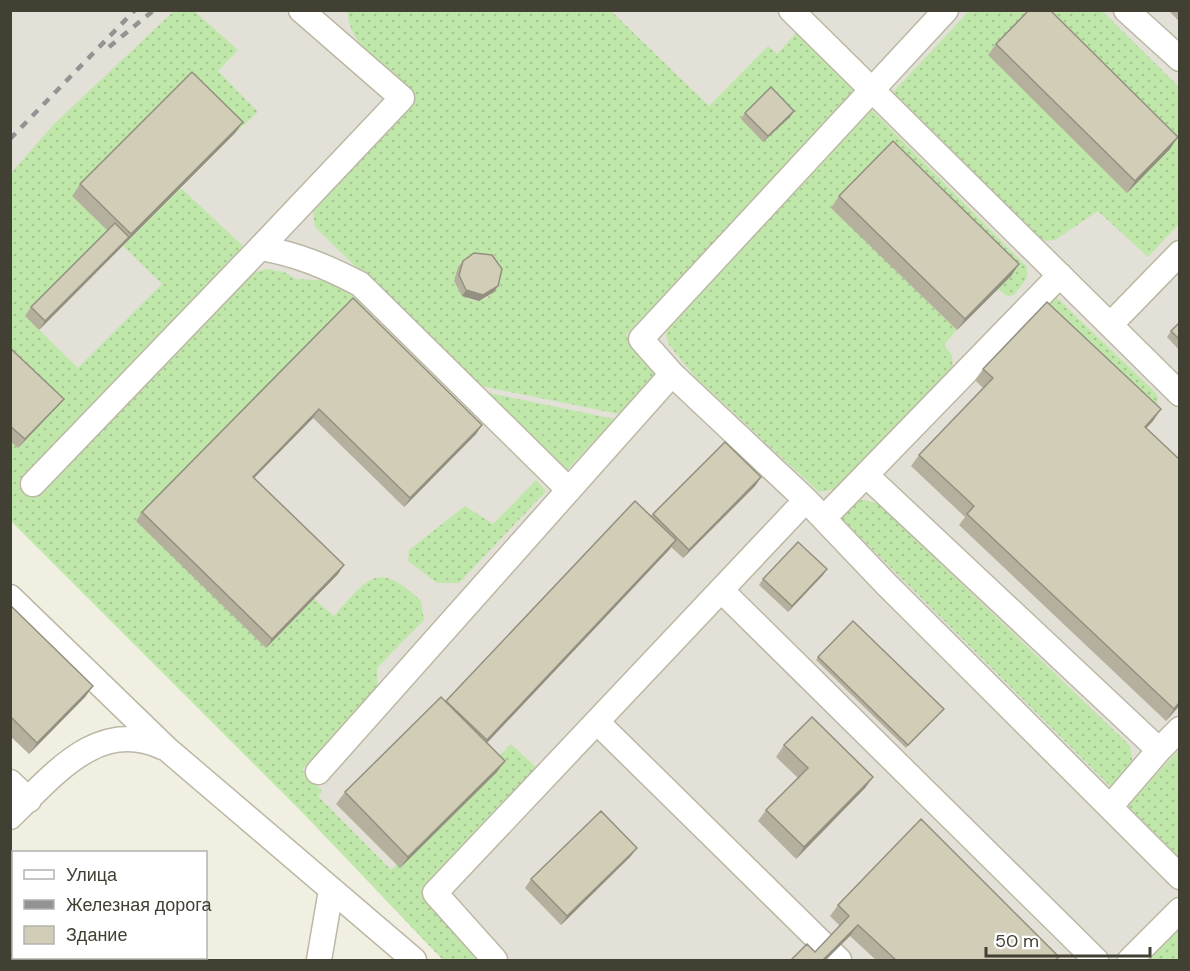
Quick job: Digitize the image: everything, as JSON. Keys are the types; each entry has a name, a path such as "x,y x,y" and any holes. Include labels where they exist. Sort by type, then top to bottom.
{"lane":[{"path":"33,484 402,98 301,10"},
{"path":"791,10 1179,394"},
{"path":"946,10 641,339 672,374 806,500 886,584 1179,877"},
{"path":"1126,10 1179,59"},
{"path":"261,248 289,253 318,263 360,284 569,490"},
{"path":"1110,325 1179,253"},
{"path":"824,518 1060,275"},
{"path":"318,772 672,374"},
{"path":"866,475 1160,750"},
{"path":"495,960 435,893 806,500"},
{"path":"722,591 1096,960"},
{"path":"10,597 166,749 414,960"},
{"path":"597,722 839,960"},
{"path":"1110,807 1179,729"},
{"path":"10,818 72,760 96,744 110,740 132,739 166,749"},
{"path":"10,782 28,800"},
{"path":"319,960 331,890"},
{"path":"1130,960 1179,910"}],"shaded area":[{"path":"10,11 1179,11 1179,960 443,960 302,812 11,521"}],"green space":[{"path":"174,11 194,11 238,50 218,71 258,112 235,133 185,83 109,232 25,316 78,368 162,284 123,246 181,188 243,246 20,483 34,496 246,275 267,269 284,272 296,279 336,281 372,303 136,521 314,599 334,616 356,591 374,578 383,577 394,581 421,601 424,620 377,668 377,690 302,770 322,791 318,796 391,870 511,744 539,770 423,891 476,958 473,960 443,960 302,812 11,521 11,173 55,123"},
{"path":"348,11 611,11 709,106 768,46 777,54 800,29 852,85 853,96 626,335 655,366 656,376 619,414 476,385 315,227 313,213 315,206 414,99 372,59 354,35 349,23","holes":["461,264 496,289 486,299 475,301 462,296 454,281"]},
{"path":"969,11 1102,11 1179,87 1179,224 1148,257 1098,211 1055,240 1042,241 893,92"},
{"path":"871,109 1027,267 1027,278 1014,295 1007,296 998,289 1011,276 832,207 957,330 944,345 952,355 953,369 840,488 819,492 696,378 669,345 666,335 671,318"},
{"path":"1055,296 1154,391 1158,397 1158,409 1039,313"},
{"path":"484,392 615,419 565,472"},
{"path":"536,480 546,491 459,583 437,583 408,561 409,550 465,506 493,524"},
{"path":"864,500 879,504 1130,746 1133,764 1114,790 837,514 848,502"},
{"path":"1179,750 1179,859 1127,805"},
{"path":"1179,924 1179,960 1144,960"}],"building":[{"path":"1029,10 1050,10 1178,137 1135,181 996,44"},
{"path":"192,72 243,122 131,234 80,184"},
{"path":"771,87 794,111 768,136 745,113"},
{"path":"893,141 1019,264 965,319 839,196"},
{"path":"115,223 129,237 45,321 31,307"},
{"path":"474,253 492,255 502,269 498,286 483,295 466,290 459,275 463,261"},
{"path":"353,298 482,425 410,498 319,409 253,477 344,565 272,639 142,512"},
{"path":"1047,302 1161,409 1145,427 1179,459 1179,703 1174,709 967,514 974,506 919,455 993,378 983,369"},
{"path":"1179,323 1179,339 1171,331"},
{"path":"10,348 64,399 25,439 10,426"},
{"path":"725,442 761,477 689,550 653,514"},
{"path":"635,501 676,540 487,740 446,701"},
{"path":"798,542 827,569 792,606 763,579"},
{"path":"10,605 93,686 37,743 10,716"},
{"path":"853,621 944,709 908,745 818,657"},
{"path":"441,697 505,761 408,857 345,792"},
{"path":"812,717 873,777 804,847 766,810 808,768 784,745"},
{"path":"601,811 637,848 567,916 531,879"},
{"path":"921,819 1059,957 1055,960 896,960 858,925 823,960 791,960 807,944 815,952 849,916 838,905"}],"railway":[{"path":"10,139 135,10"},
{"path":"109,47 154,10"}]}
